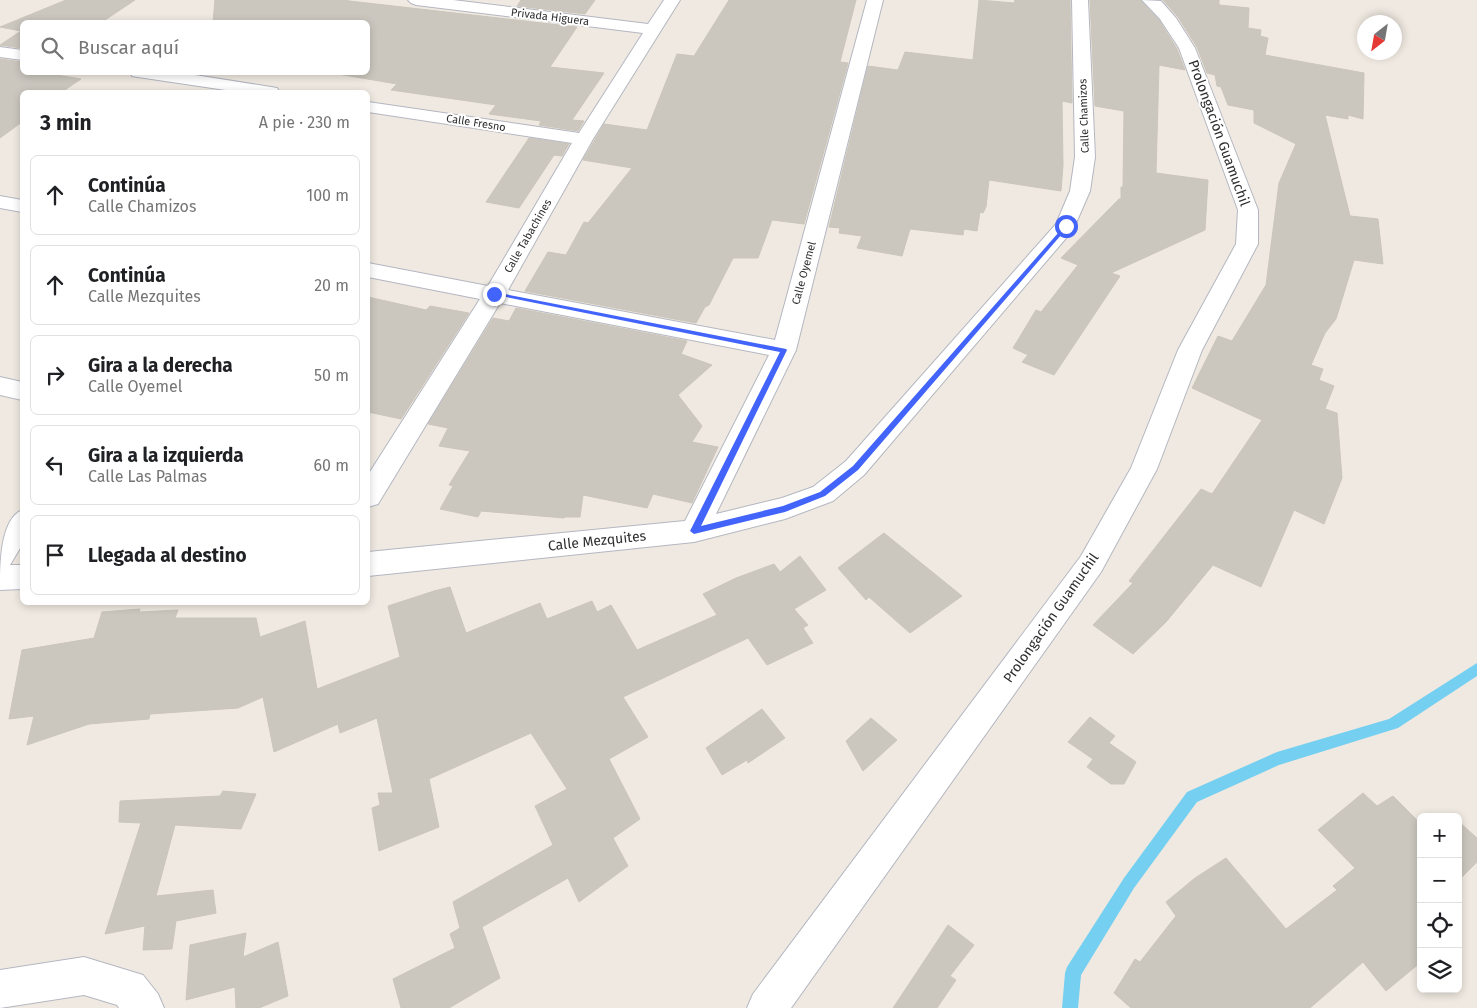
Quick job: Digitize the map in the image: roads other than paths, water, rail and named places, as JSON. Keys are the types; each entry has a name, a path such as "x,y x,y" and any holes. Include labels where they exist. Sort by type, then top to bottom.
{"street":[{"name":"Privada Higuera","path":"416,0 654,30"},
{"name":"Calle Tabachines","path":"370,494 494,294 584,140 672,0"},
{"name":"Calle Oyemel","path":"694,531 784,350 876,0"},
{"name":"Calle Chamizos","path":"822,494 855,468 1066,226 1080,191 1085,156 1080,0"},
{"name":"Prolongación Guamuchil","path":"767,1008 1091,564 1144,469 1190,350 1247,244 1248,210 1187,48 1172,25 1150,0"},
{"path":"0,52 20,55"},
{"path":"158,75 258,90"},
{"name":"Calle Fresno","path":"370,107 584,140"},
{"path":"0,202 20,206"},
{"path":"370,270 784,350"},
{"path":"0,386 20,391"},
{"name":"Calle Mezquites","path":"370,564 694,531 785,508 822,494"},
{"path":"0,557 20,524"},
{"path":"0,578 20,577"},
{"path":"0,990 84,976 129,988 144,1008"}],"waterway":[{"path":"1070,1008 1073,973 1129,883 1192,797 1277,759 1393,724 1477,669"}]}
